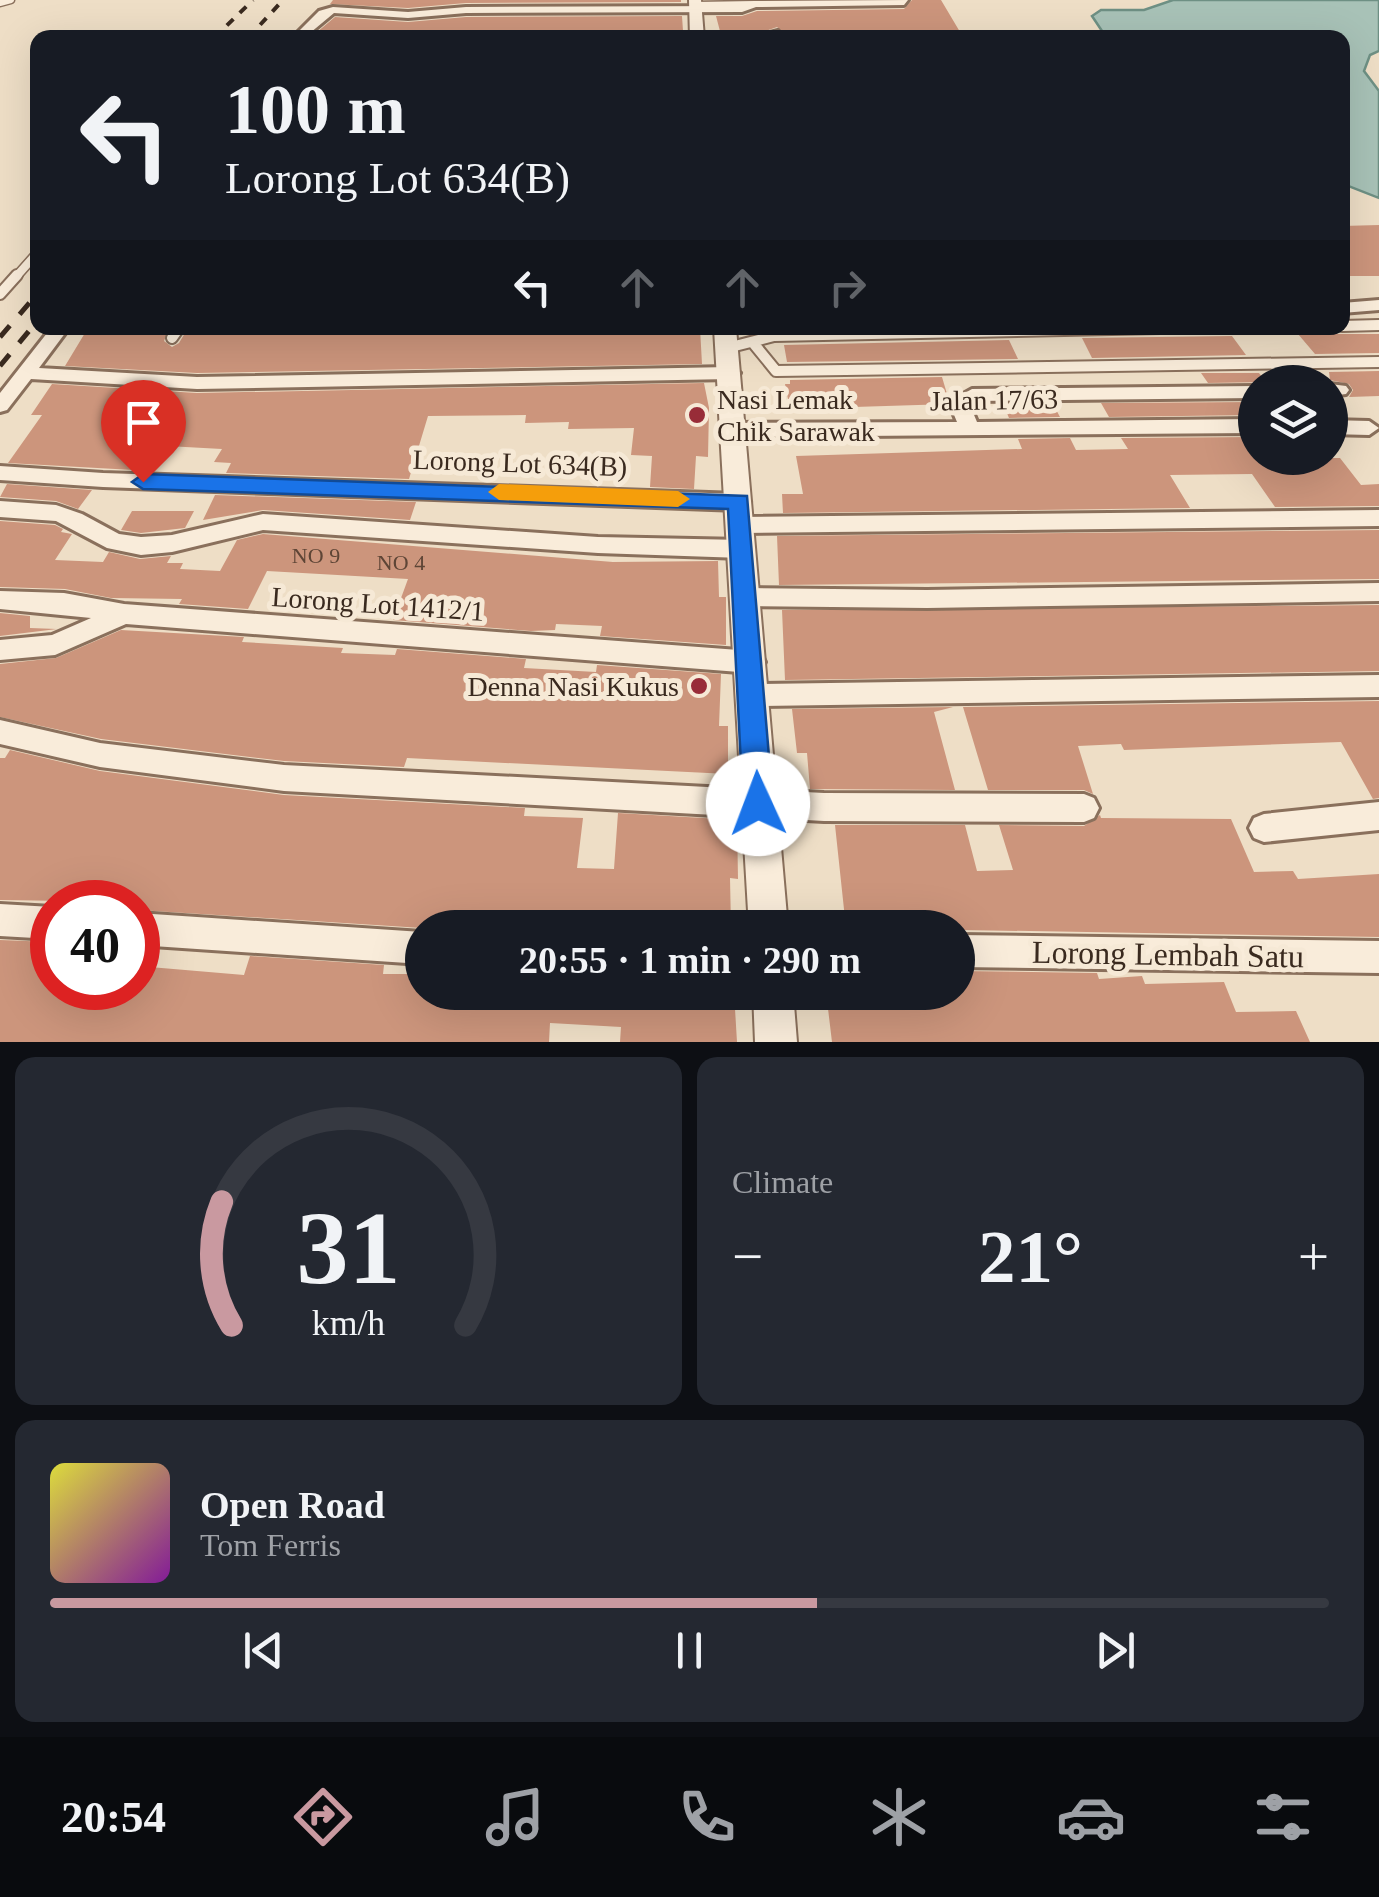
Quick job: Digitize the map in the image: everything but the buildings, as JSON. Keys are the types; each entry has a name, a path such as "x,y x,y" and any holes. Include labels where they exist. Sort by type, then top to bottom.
{"street":[{"path":"440,0 454,2 463,11"},
{"path":"305,30 322,14 333,10 408,15 463,11 512,14 696,4 742,9 756,4 904,2"},
{"path":"807,3 815,15 838,16"},
{"path":"696,4 698,30"},
{"path":"469,24 512,14 540,20"},
{"path":"1350,307 1379,305"},
{"path":"0,406 55,335"},
{"path":"26,373 197,383 734,348 734,430 767,910"},
{"path":"970,428 962,410 966,398 972,395 1238,392"},
{"name":"Jalan 17/63","path":"734,430 1238,426"},
{"path":"1348,426 1375,427"},
{"name":"Lorong Lot 634(B)","path":"0,472 740,525"},
{"path":"0,508 62,515 105,541 142,546 174,545 236,522 598,545 740,525 1379,518"},
{"path":"746,598 1379,592"},
{"name":"Lorong Lot 1412/1","path":"0,600 64,604 124,614 752,662"},
{"path":"0,650 55,645 124,614"},
{"path":"754,695 1379,686"},
{"path":"0,732 100,756 284,778 758,804 1084,808"},
{"path":"1264,828 1379,816"},
{"path":"0,920 30,922"},
{"path":"160,930 405,947"},
{"name":"Lorong Lembah Satu","path":"975,951 1379,957"},
{"path":"774,1010 776,1042"}],"lane":[{"path":"0,2 11,0"},
{"path":"0,294 30,261"},
{"path":"1350,326 1379,325"},
{"path":"734,348 774,336 822,335"},
{"path":"734,348 776,372 1379,362"}],"shaded area":[{"path":"1173,0 1379,0 1379,51 1370,55 1364,71 1379,91 1379,198 1350,187 1350,30 1101,30 1092,16 1101,10 1144,10"}],"railway":[{"path":"222,30 253,0"},
{"path":"255,30 283,0"},
{"path":"0,337 30,302"},
{"path":"0,366 30,330"}],"slow traffic":[{"path":"499,492 678,499"}],"place":[{"name":"Nasi Lemak Chik Sarawak","path":"697,415"},
{"name":"Denna Nasi Kukus","path":"699,686"}],"route":[{"path":"143,482 739,502 758,804"}]}
